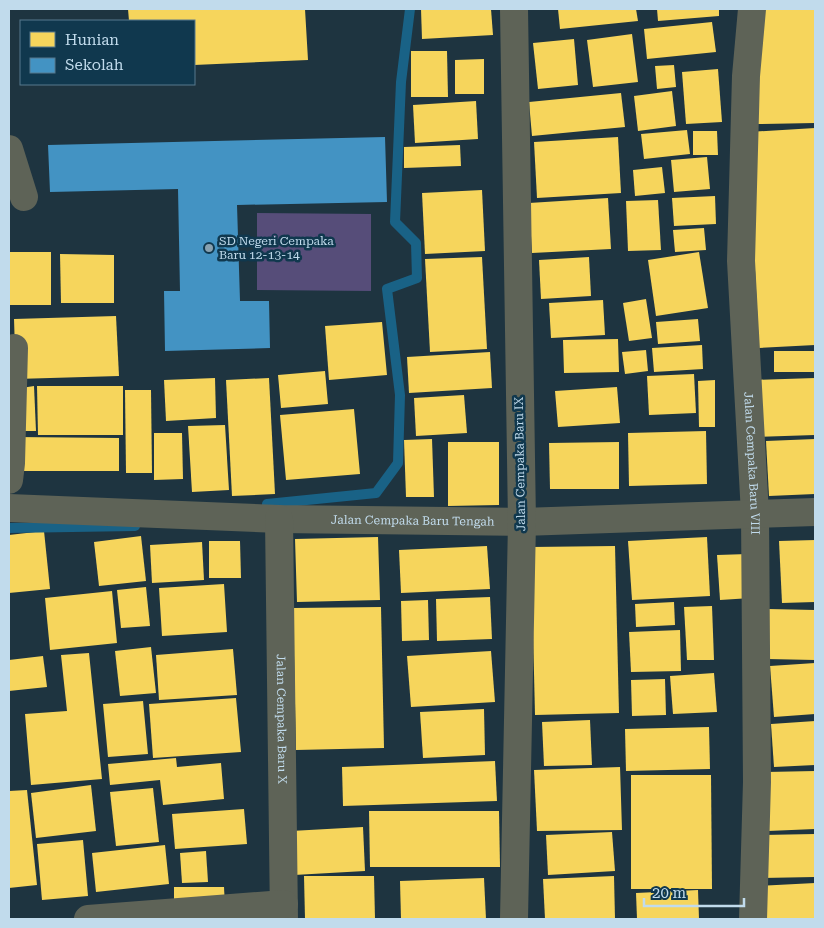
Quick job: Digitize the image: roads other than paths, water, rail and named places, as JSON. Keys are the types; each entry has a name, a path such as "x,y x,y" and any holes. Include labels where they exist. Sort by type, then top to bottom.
{"street":[{"name":"Jalan Cempaka Baru IX","path":"514,9 522,522 514,919"},
{"name":"Jalan Cempaka Baru VIII","path":"752,9 746,76 741,260 755,514 757,782 753,919"},
{"path":"9,149 24,197"},
{"path":"9,480 14,348"},
{"name":"Jalan Cempaka Baru Tengah","path":"9,508 269,518 522,522 815,512"},
{"name":"Jalan Cempaka Baru X","path":"269,518 284,912"},
{"path":"88,919 284,912"}],"waterway":[{"path":"268,518 267,504 376,493 398,463 400,395 387,289 417,278 416,243 395,222 401,82 410,9"},
{"path":"9,528 135,526"}],"place":[{"name":"SD Negeri Cempaka Baru 12-13-14","path":"209,248"}]}
